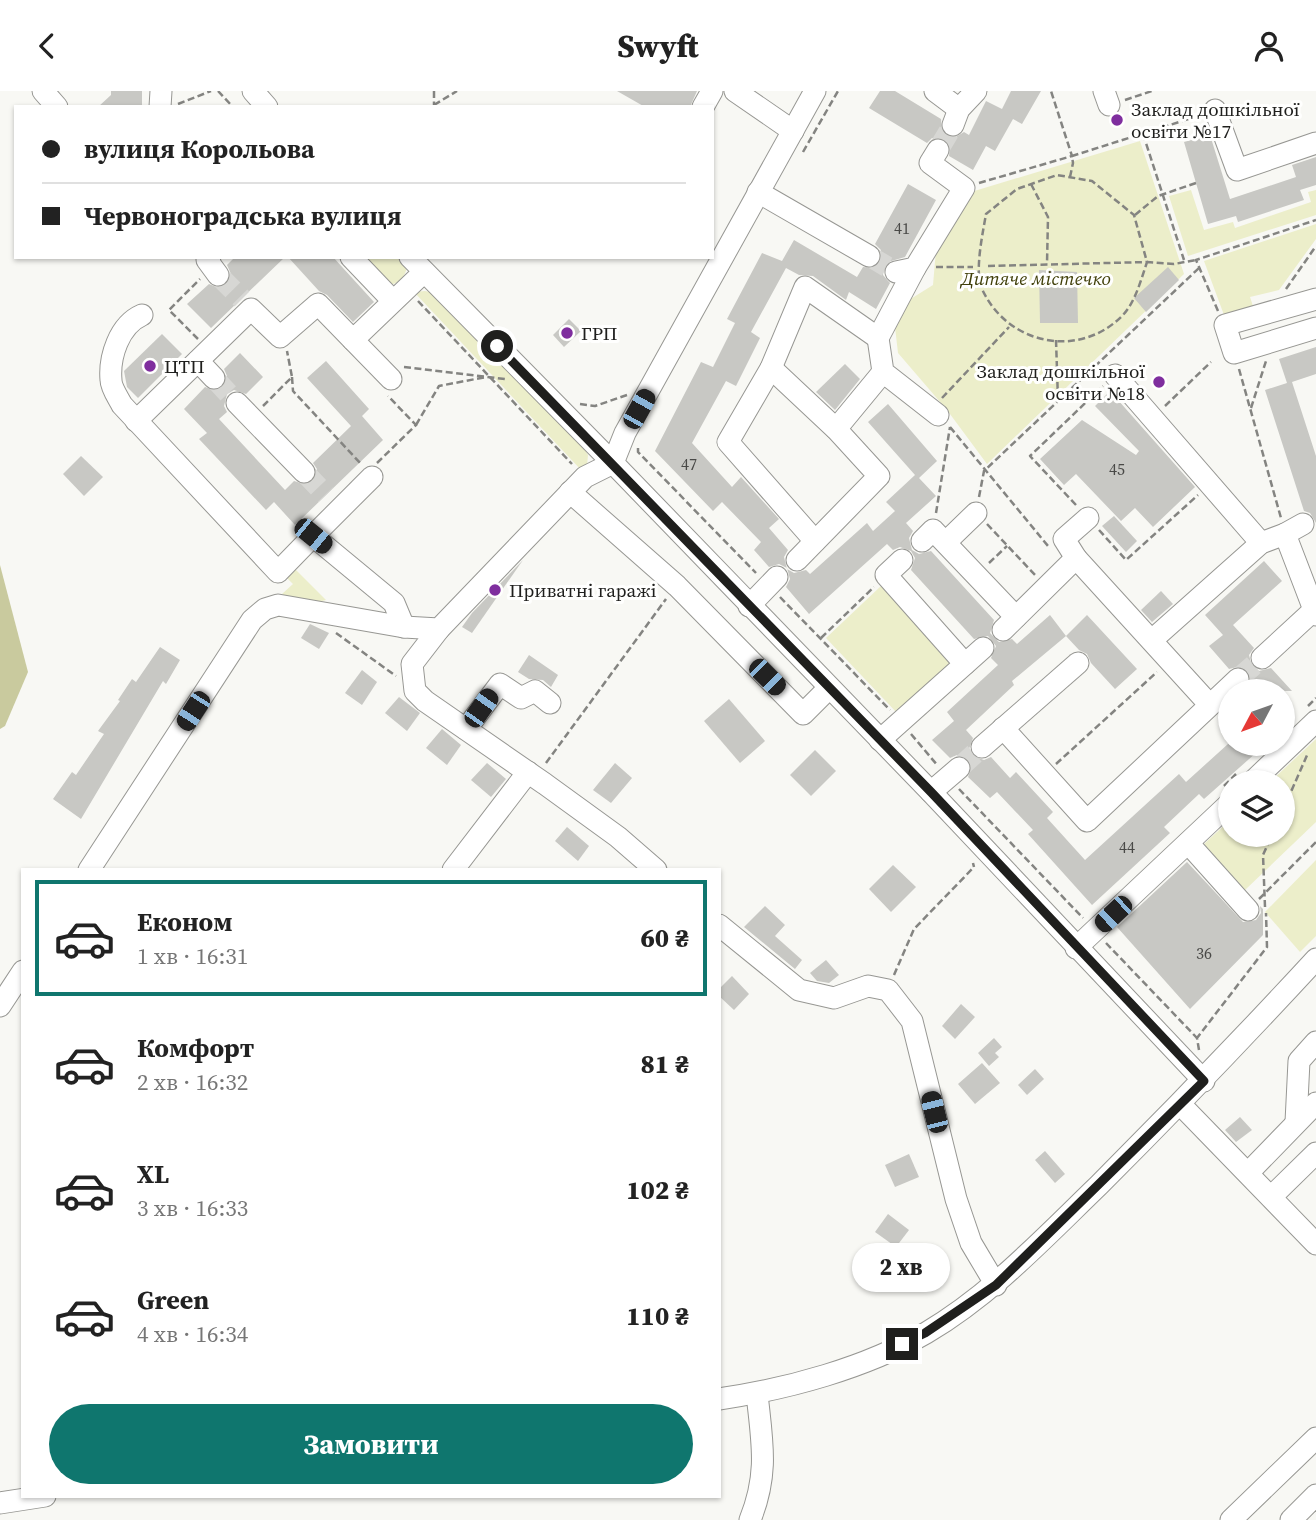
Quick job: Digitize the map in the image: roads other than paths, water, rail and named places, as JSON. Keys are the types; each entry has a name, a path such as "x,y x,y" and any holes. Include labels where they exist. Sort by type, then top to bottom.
{"street":[{"path":"43,91 55,105"},
{"path":"253,91 265,105"},
{"path":"735,91 793,131"},
{"path":"654,868 618,837 425,701 415,691 412,664 439,629 577,484 613,463 625,433 815,91"},
{"path":"935,91 956,117 976,91"},
{"path":"1215,110 1237,170 1316,143"},
{"path":"938,150 930,163 964,188 906,270 878,338 883,372 944,421"},
{"path":"758,192 869,256"},
{"path":"354,259 400,295"},
{"path":"353,340 400,295 417,265 931,792 1204,1081"},
{"path":"815,541 728,442 771,368 805,287 878,338"},
{"path":"1316,299 1225,325 1234,353 1316,328"},
{"path":"136,421 204,356 246,304 280,337 318,304 353,340 382,377"},
{"path":"142,315 128,324 111,360 111,381 122,405 278,572"},
{"path":"204,356 214,378"},
{"path":"771,368 836,429 879,476 797,560"},
{"path":"836,429 883,372"},
{"path":"1115,375 1261,543"},
{"path":"244,410 304,472"},
{"path":"272,607 278,572 313,536 333,502 372,477"},
{"path":"577,484 803,714 829,688"},
{"path":"976,513 934,538 977,575 1010,624 1071,563"},
{"path":"1088,518 1064,539 1071,563 1152,640 1209,704"},
{"path":"1152,640 1261,543 1294,529 1314,613 1262,657"},
{"path":"313,536 394,603 404,627"},
{"path":"894,567 965,664"},
{"path":"749,606 777,577"},
{"path":"90,868 252,620 272,607 404,627 439,629"},
{"path":"880,740 983,648"},
{"path":"982,747 1077,663"},
{"path":"466,729 500,684 521,698 535,691 550,703"},
{"path":"1003,728 1087,821 1218,696"},
{"path":"1265,770 1316,721"},
{"path":"931,792 959,768"},
{"path":"455,868 532,775"},
{"path":"1076,948 1218,814"},
{"path":"1188,843 1248,910"},
{"path":"721,927 799,990 834,998 868,986 888,990 912,1021 956,1199 971,1243 996,1285"},
{"path":"721,1399 757,1394 857,1364 914,1339 996,1285 1204,1081 1316,959"},
{"path":"0,1006 21,974"},
{"path":"1296,1122 1299,1061 1316,1042"},
{"path":"1248,1173 1316,1103"},
{"path":"1180,1104 1316,1244"},
{"path":"1271,1197 1316,1153"},
{"path":"750,1520 761,1494 764,1457 757,1394"},
{"path":"1238,1518 1312,1450"},
{"path":"1291,1520 1316,1495"},
{"path":"0,1503 32,1498"}],"tunnel":[{"path":"938,150 953,125"},
{"path":"869,256 896,272"},
{"path":"218,275 242,299"},
{"path":"214,378 237,403"},
{"path":"304,472 326,495"},
{"path":"1238,679 1262,658"},
{"path":"959,768 982,747"}],"place":[{"name":"Заклад дошкільної освіти №17","path":"1117,120"},
{"name":"ГРП","path":"567,333"},
{"name":"ЦТП","path":"150,366"},
{"name":"Заклад дошкільної освіти №18","path":"1159,382"},
{"name":"Приватні гаражі","path":"495,590"}],"park label":[{"name":"Дитяче містечко","path":"1036,278"}]}
